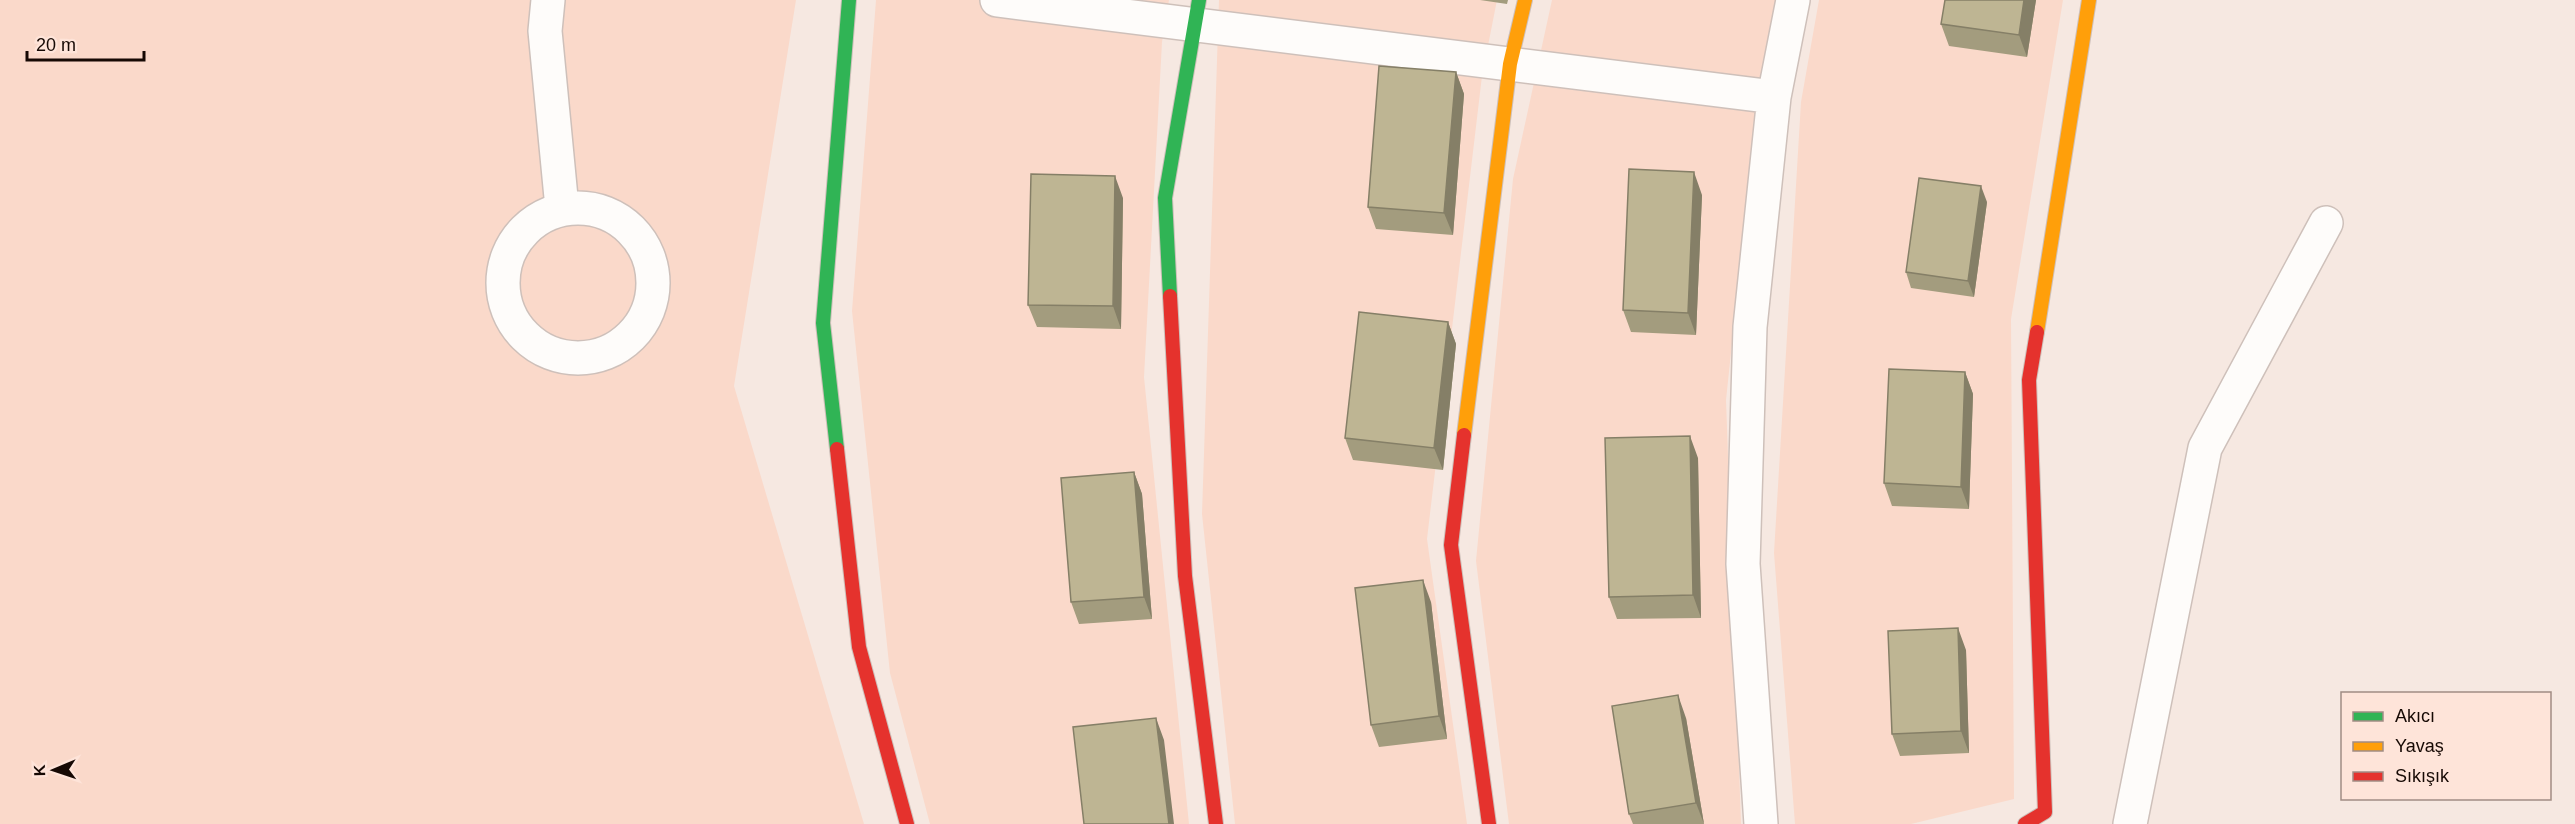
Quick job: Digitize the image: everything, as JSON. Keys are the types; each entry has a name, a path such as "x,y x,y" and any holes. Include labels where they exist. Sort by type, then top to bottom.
{"street":[{"path":"548,0 545,31 562,208"},
{"path":"849,0 823,323 859,647 907,824"},
{"path":"997,0 1197,12 1510,64 1774,97"},
{"path":"1489,824 1451,545 1510,64 1525,0"},
{"path":"1761,824 1743,564 1750,327 1774,97 1793,0"},
{"path":"2025,824 2044,812 2029,380 2089,0"},
{"path":"1197,12 1165,198 1185,576 1216,824"},
{"path":"587,207 611,214 618,219 631,229 645,249 653,274 652,299 642,322 625,342 603,354 579,359 554,355 531,343 515,325 504,302 502,278 512,247 521,233 540,217 562,208 587,207"},
{"path":"2130,824 2205,448 2326,223"}],"shaded area":[{"path":"0,0 796,0 734,386 864,824 0,824"},
{"path":"876,0 1169,0 1162,42 1144,377 1189,824 930,824 890,673 852,311"},
{"path":"1219,0 1497,0 1482,76 1427,539 1467,824 1235,824 1202,514"},
{"path":"1552,0 1778,0 1756,116 1726,400 1741,824 1509,824 1476,561 1513,179"},
{"path":"1819,0 2063,0 2011,319 2014,799 1911,824 1795,824 1774,553 1801,102"}],"building":[{"path":"1945,0 2024,0 2019,35 1941,24"},
{"path":"1379,66 1456,72 1444,213 1368,207"},
{"path":"1629,169 1694,172 1688,313 1623,310"},
{"path":"1031,174 1115,176 1113,306 1028,305"},
{"path":"1919,178 1981,186 1968,281 1906,272"},
{"path":"1359,312 1448,322 1434,448 1345,438"},
{"path":"1889,369 1965,372 1961,487 1884,483"},
{"path":"1690,436 1693,595 1609,597 1605,438"},
{"path":"1134,472 1144,597 1071,602 1061,478"},
{"path":"1423,580 1439,716 1371,725 1355,588"},
{"path":"1958,628 1961,731 1892,734 1888,631"},
{"path":"1678,695 1696,803 1629,814 1612,706"},
{"path":"1156,718 1169,824 1084,824 1073,727"}],"traffic: fast":[{"path":"837,449 823,323 849,0"},
{"path":"1170,296 1165,198 1199,0"}],"traffic: slow":[{"path":"1464,435 1510,64 1525,0"},
{"path":"2037,332 2089,0"}],"traffic: jam":[{"path":"1170,296 1185,576 1216,824"},
{"path":"2025,824 2045,812 2029,380 2037,332"},
{"path":"1464,435 1451,545 1489,824"},
{"path":"837,449 859,647 907,824"}]}
